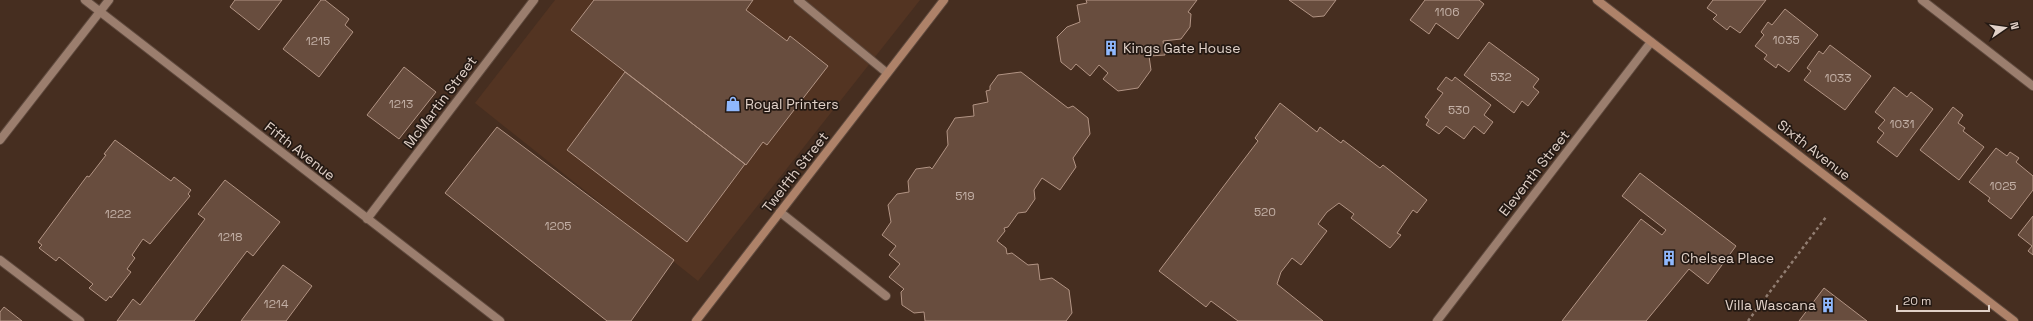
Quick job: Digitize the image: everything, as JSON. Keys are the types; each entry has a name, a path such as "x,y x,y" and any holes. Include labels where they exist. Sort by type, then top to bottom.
{"street":[{"name":"Fifth Avenue","path":"85,0 500,321"},
{"path":"0,140 108,0"},
{"name":"McMartin Street","path":"367,219 534,0"},
{"path":"798,0 888,73"},
{"name":"Twelfth Street","path":"696,321 944,0"},
{"name":"Sixth Avenue","path":"1597,0 2014,321"},
{"path":"1922,0 2033,86"},
{"name":"Eleventh Street","path":"1437,321 1651,42"},
{"path":"780,212 886,296"},
{"path":"0,260 80,321"}],"path":[{"path":"1748,321 1826,217"}],"shaded area":[{"path":"555,0 920,0 698,281 475,103"}],"building":[{"path":"235,0 282,0 259,30 230,7"},
{"path":"321,0 325,0 349,19 345,25 353,32 319,77 283,49"},
{"name":"Royal Printers","path":"594,0 753,0 746,10 787,41 790,36 828,66 767,145 763,142 746,165 571,30"},
{"name":"Kings Gate House","path":"1086,0 1197,0 1188,12 1191,14 1190,27 1181,39 1163,41 1165,55 1149,56 1151,70 1138,88 1118,91 1103,79 1108,73 1099,65 1090,76 1076,64 1071,70 1061,62 1057,37 1067,27 1080,22 1077,5 1087,3"},
{"path":"1289,0 1336,0 1324,16 1313,17"},
{"path":"1425,0 1479,0 1484,4 1458,39 1436,23 1429,34 1410,20"},
{"path":"1713,0 1766,0 1740,33 1730,26 1727,30 1713,19 1717,15 1707,8"},
{"path":"1785,9 1818,35 1789,72 1778,64 1776,68 1764,59 1767,55 1755,46 1764,35 1761,32 1768,22 1772,25"},
{"path":"1489,42 1539,79 1533,87 1539,92 1528,106 1522,101 1514,113 1464,75"},
{"path":"1830,45 1871,76 1845,110 1804,80 1811,71 1807,68 1819,51 1823,54"},
{"path":"404,67 436,92 399,139 367,115"},
{"path":"625,72 745,164 687,242 567,150"},
{"path":"1021,72 1068,108 1073,106 1088,118 1090,134 1073,158 1076,167 1060,190 1042,178 1034,190 1035,199 1026,212 1018,213 1008,227 1004,228 1005,231 997,241 1006,248 1007,254 1012,253 1028,265 1038,264 1040,280 1052,278 1069,290 1072,313 1066,321 925,321 924,312 914,313 902,305 901,292 904,289 889,277 900,264 889,255 896,246 882,235 891,222 888,205 897,194 909,192 908,181 916,169 930,167 932,169 948,145 947,131 955,118 974,116 973,105 988,102 986,91 990,90 990,86 998,75"},
{"path":"1446,77 1452,81 1455,77 1491,105 1484,115 1493,122 1484,134 1474,126 1464,139 1446,126 1439,134 1426,125 1429,120 1425,117 1443,93 1437,89"},
{"path":"1894,87 1907,97 1911,92 1933,109 1897,157 1877,142 1884,133 1878,128 1885,120 1875,112"},
{"path":"1280,103 1317,132 1320,127 1341,143 1343,140 1380,168 1383,165 1427,200 1417,213 1413,210 1397,233 1401,235 1390,248 1351,218 1354,214 1339,203 1327,212 1318,224 1327,231 1301,265 1292,258 1281,272 1277,284 1323,321 1238,321 1211,301 1206,307 1159,271 1258,141 1255,138"},
{"path":"1953,107 1963,115 1958,123 1965,128 1963,131 1984,147 1959,180 1920,150"},
{"path":"497,127 674,260 631,321 607,321 445,193"},
{"path":"115,140 171,181 174,177 191,190 188,194 190,196 150,244 143,239 132,255 135,258 127,269 131,272 111,298 110,296 106,301 89,288 93,284 59,257 56,261 39,248 42,245 38,242 87,176 89,177 106,155 104,154"},
{"path":"1996,148 2007,156 2010,152 2019,158 2016,162 2033,176 2033,190 2011,219 1988,201 1990,198 1969,182"},
{"name":"Chelsea Place","path":"1640,173 1736,246 1708,284 1689,269 1646,321 1562,321 1641,219 1662,235 1666,230 1622,196"},
{"path":"225,180 280,222 253,256 247,251 194,321 117,321 133,299 140,305 205,219 198,214"},
{"path":"2033,216 2033,255 2028,251 2032,246 2018,235"},
{"path":"283,265 312,286 286,321 241,321"},
{"name":"Villa Wascana","path":"1824,288 1867,321 1799,321"},
{"path":"4,307 22,321 0,321 0,312"}],"place":[{"name":"Kings Gate House","path":"1111,48"},
{"name":"Royal Printers","path":"733,104"},
{"name":"Chelsea Place","path":"1669,258"},
{"name":"Villa Wascana","path":"1828,305"}]}
